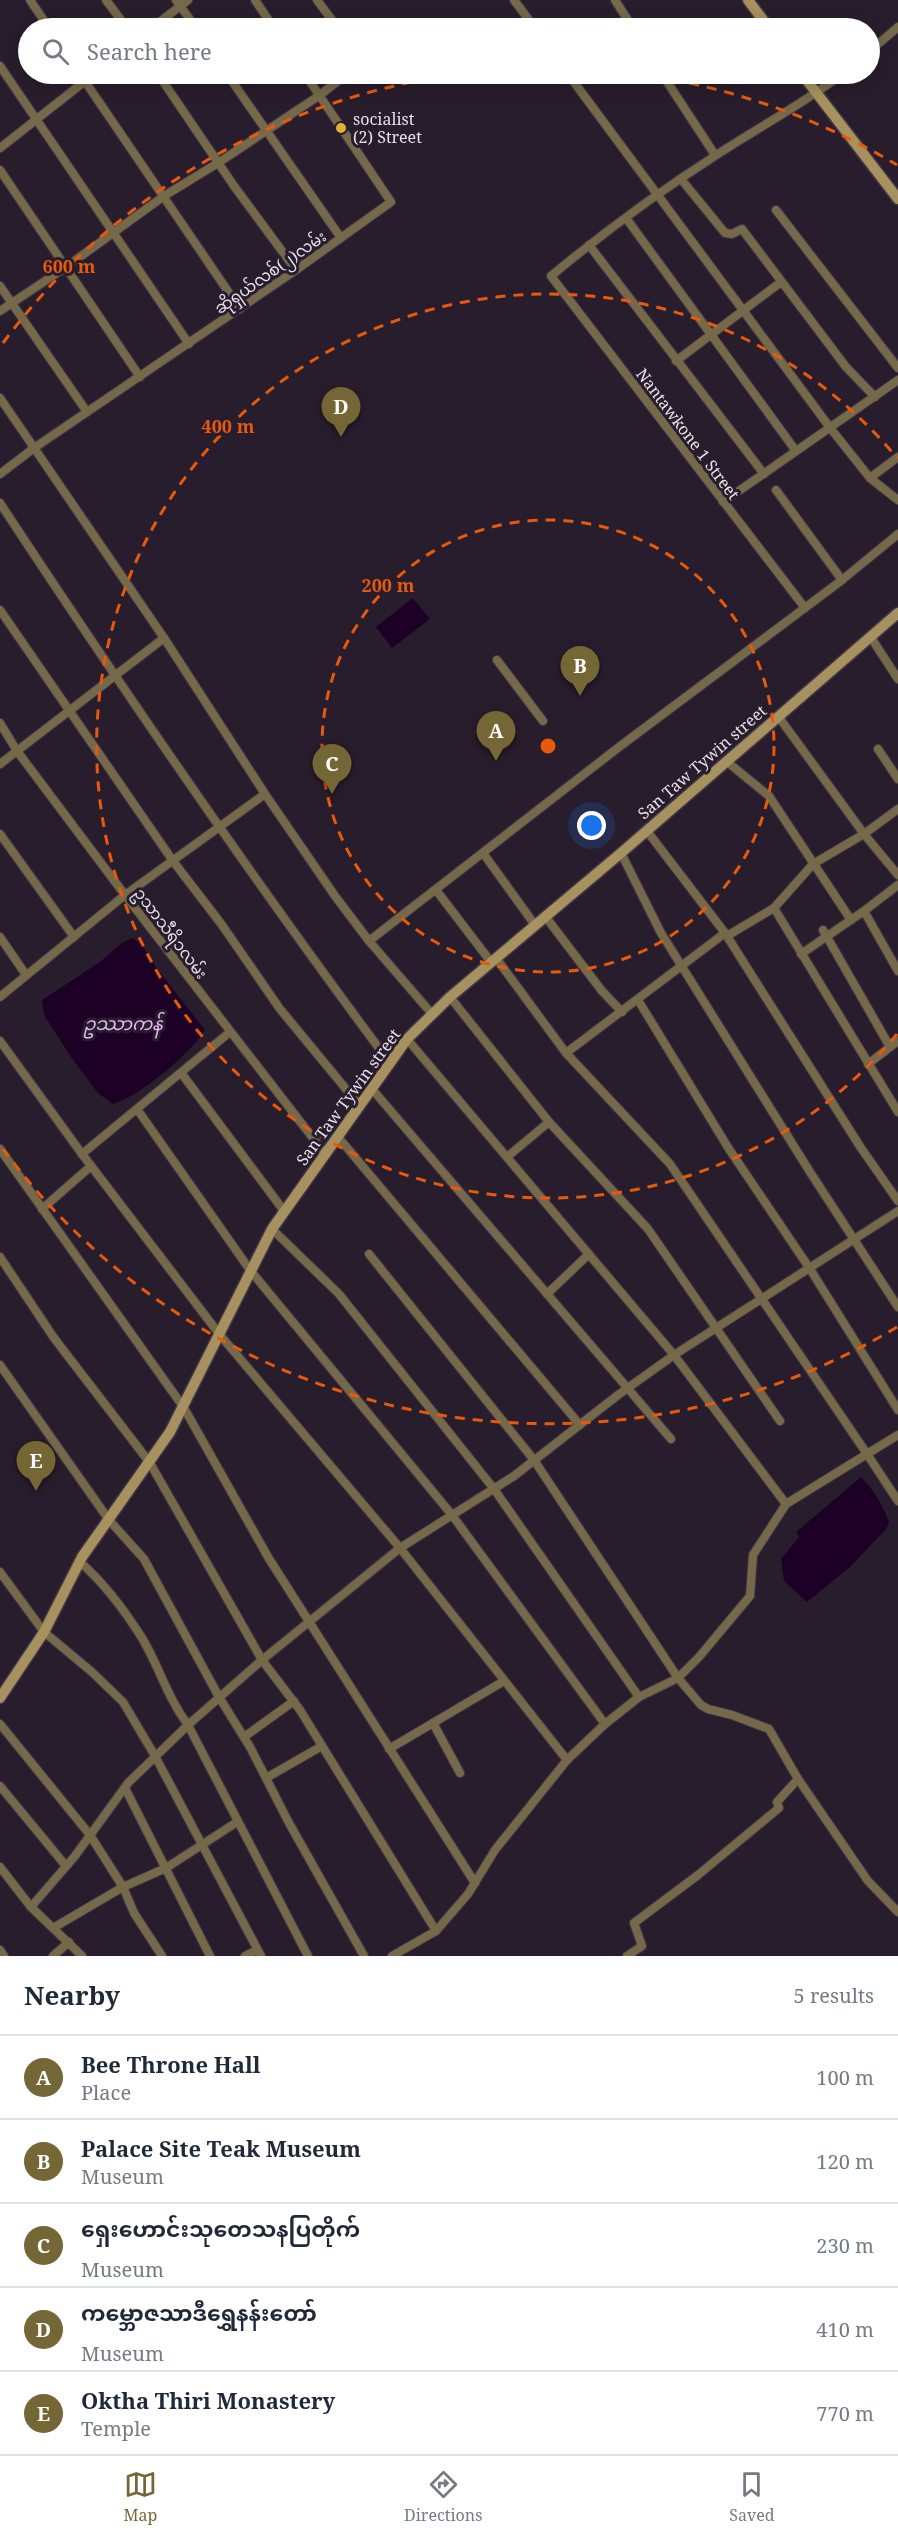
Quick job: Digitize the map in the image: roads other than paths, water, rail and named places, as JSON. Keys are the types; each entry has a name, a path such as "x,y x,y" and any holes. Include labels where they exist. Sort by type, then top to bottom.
{"street":[{"path":"30,0 43,18"},
{"path":"106,0 120,18"},
{"path":"162,18 178,3 188,0"},
{"path":"255,0 267,18"},
{"path":"317,0 330,18"},
{"path":"514,0 528,18"},
{"path":"615,0 627,18"},
{"path":"748,0 762,18"},
{"path":"178,3 189,18"},
{"path":"880,42 898,27"},
{"path":"0,66 189,344"},
{"path":"0,148 74,84"},
{"path":"87,84 240,309"},
{"path":"165,84 218,163 296,270"},
{"path":"234,84 341,238"},
{"name":"ဆိုရှယ်လစ်(၂)လမ်း","path":"0,474 34,448 240,309 391,202 312,84"},
{"path":"0,311 66,267 164,196 218,163 334,84"},
{"path":"575,84 831,429 870,478 898,500"},
{"path":"669,84 715,155"},
{"path":"810,84 898,199"},
{"path":"764,474 589,245 715,155 829,84"},
{"path":"0,170 140,377"},
{"path":"681,179 725,233 732,234 742,229 846,367 875,397"},
{"path":"776,210 898,368"},
{"path":"626,218 796,451"},
{"name":"Nantawkone 1 Street","path":"589,245 551,276 805,608"},
{"path":"676,361 781,282"},
{"path":"0,286 87,412"},
{"path":"723,502 831,429 898,380"},
{"path":"0,398 164,638 334,896 369,942 432,1014"},
{"path":"870,478 898,457"},
{"path":"776,490 842,580"},
{"path":"0,503 114,676 303,946 390,1063"},
{"path":"369,942 620,747 842,580 898,534"},
{"path":"0,610 173,861 222,925 280,1009 360,1106"},
{"name":"San Taw Tywin street","path":"0,1698 44,1632 80,1562 150,1463 183,1408 272,1229 407,1039 450,997 647,831 898,613"},
{"path":"870,636 898,679"},
{"path":"0,764 164,638"},
{"path":"496,660 543,721"},
{"path":"778,716 864,834 898,875"},
{"name":"ဥသာသီရိ၁လမ်း","path":"0,723 17,751 125,895 326,1155"},
{"path":"878,749 898,779"},
{"path":"726,761 769,796 851,920"},
{"path":"0,997 125,895 265,794"},
{"path":"567,1053 638,1000 681,964 774,908 813,864 864,834 898,809"},
{"path":"647,831 726,935 861,1148 898,1200"},
{"path":"0,834 74,937"},
{"path":"483,853 535,925"},
{"path":"621,853 661,933 810,1172 898,1307"},
{"path":"801,954 825,933 851,920 898,885"},
{"path":"436,890 567,1053 670,1164 898,1501"},
{"path":"774,908 868,1064 896,1106"},
{"path":"864,911 898,971"},
{"path":"545,916 602,991 622,1012"},
{"path":"825,933 890,1047"},
{"path":"0,937 26,975"},
{"path":"450,997 549,1122 648,1229 780,1421"},
{"path":"638,1000 729,1149 810,1269 898,1410"},
{"path":"82,1154 182,1074 230,1032"},
{"path":"407,1039 674,1355 786,1504"},
{"path":"0,1041 82,1154 220,1335 400,1548 567,1760"},
{"path":"868,1064 898,1041"},
{"path":"182,1074 284,1211"},
{"path":"372,1089 671,1439"},
{"path":"137,1109 250,1270 452,1515 605,1724"},
{"path":"507,1157 549,1122"},
{"path":"338,1137 580,1425"},
{"path":"0,1149 183,1408 309,1623 475,1883"},
{"path":"42,1209 91,1166"},
{"path":"31,1907 66,1866 125,1788 155,1756 219,1696 400,1548 494,1489 674,1355 898,1211"},
{"path":"272,1229 339,1294 494,1489 639,1697"},
{"path":"369,1254 534,1460 678,1678 701,1705 769,1730 798,1779 868,1881 898,1912"},
{"path":"547,1294 590,1254"},
{"path":"0,1257 54,1338 150,1463 262,1660 294,1701 436,1930"},
{"path":"0,1365 109,1520 144,1559 363,1956"},
{"path":"392,1956 436,1930 468,1894 495,1850 567,1760 605,1724 639,1697 678,1678 750,1596 753,1555 786,1504 898,1435"},
{"path":"80,1562 95,1575 142,1639 167,1693 188,1725 308,1956"},
{"path":"0,1572 44,1632 92,1672 123,1702 155,1756 259,1953 245,1956"},
{"path":"389,1749 504,1681"},
{"path":"244,1737 294,1701"},
{"path":"433,1723 460,1773"},
{"path":"0,1724 90,1835 123,1887 134,1913 162,1956"},
{"path":"266,1778 321,1746"},
{"path":"627,1956 642,1946 634,1923 698,1875 779,1808 777,1802 798,1779"},
{"path":"0,1786 66,1866"},
{"path":"125,1788 210,1956"},
{"path":"53,1928 123,1887 166,1868 237,1822"},
{"path":"0,1867 31,1907 82,1956"},
{"path":"53,1956 69,1942"},
{"path":"0,1950 4,1956"}],"water":[{"path":"413,598 430,619 392,648 376,627"},
{"name":"ဥဿာကန်","path":"133,938 142,945 155,966 205,1030 177,1062 164,1073 136,1093 113,1104 98,1093 71,1057 44,1015 42,1000 100,962 122,943"},
{"path":"861,1477 874,1492 884,1509 889,1522 886,1529 851,1566 807,1602 784,1581 781,1559 799,1537 796,1532"}],"place":[{"name":"socialist (2) Street","path":"341,128"},
{"name":"ကမ္ဘောဇသာဒီရွှေနန်းတော်","path":"341,437"},
{"name":"Palace Site Teak Museum","path":"580,696"},
{"name":"Bee Throne Hall","path":"496,761"},
{"name":"ရှေးဟောင်းသုတေသနပြတိုက်","path":"332,794"},
{"name":"Oktha Thiri Monastery","path":"36,1491"}]}
